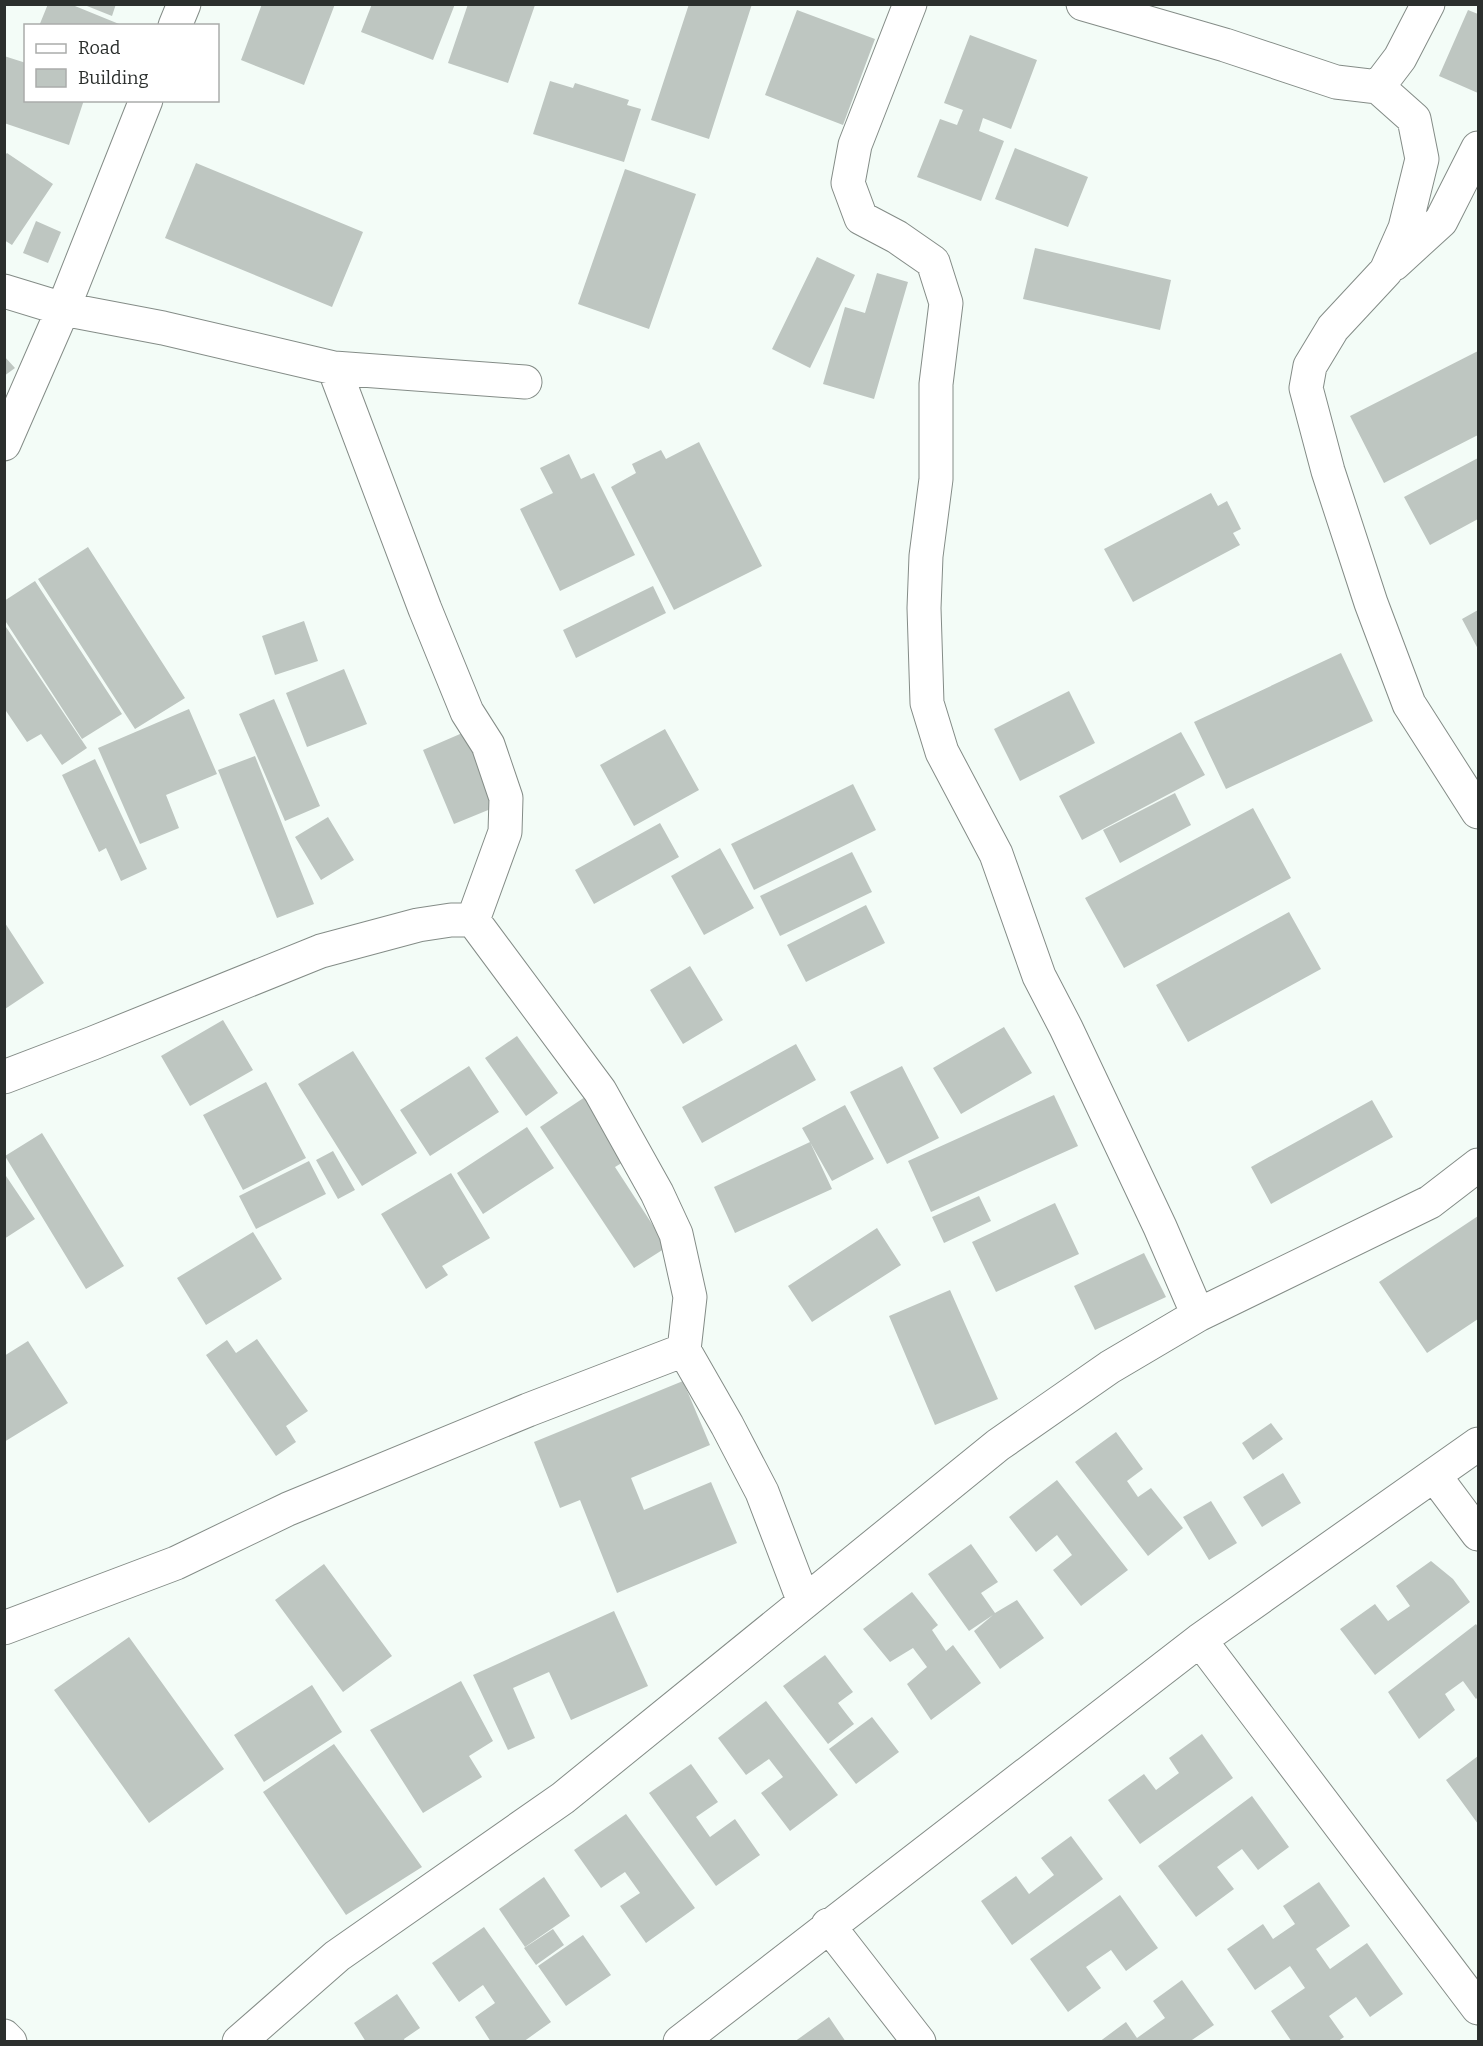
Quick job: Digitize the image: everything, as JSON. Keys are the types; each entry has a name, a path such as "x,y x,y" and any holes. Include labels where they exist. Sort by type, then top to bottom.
{"street":[{"path":"177,24 184,4"},
{"path":"910,4 855,145 848,183 861,218 897,237 933,262 946,303 936,384 936,479 926,556 924,608 927,703 942,752 996,854 1039,976 1160,1227 1198,1315"},
{"path":"1083,4 1225,45 1336,82 1378,87 1414,119 1422,159 1406,228 1386,271"},
{"path":"1378,87 1400,58 1428,4"},
{"path":"4,444 63,309 145,102"},
{"path":"1479,148 1441,221 1386,271 1334,328 1310,366 1306,388 1328,471 1371,603 1409,704 1479,812"},
{"path":"4,291 63,309 163,328 334,368 525,382"},
{"path":"334,368 424,609 467,712 488,745 506,798 505,832 473,920"},
{"path":"4,1077 321,951 418,925 451,920 473,920"},
{"path":"473,920 600,1091 672,1224 690,1297 684,1350 762,1492 804,1602"},
{"path":"239,2042 337,1956 563,1798 998,1445 1110,1367 1198,1315 1430,1202 1479,1165"},
{"path":"4,1628 176,1563 288,1509 528,1410 684,1350"},
{"path":"680,2042 828,1925 1200,1640 1479,1444"},
{"path":"1434,1475 1479,1534"},
{"path":"1200,1640 1479,2008"},
{"path":"828,1925 919,2042"},
{"path":"4,2036 10,2042"}],"building":[{"path":"48,4 70,4 119,24 40,24"},
{"path":"82,4 116,4 112,16"},
{"path":"262,4 335,4 304,85 241,60"},
{"path":"372,4 455,4 433,60 361,32"},
{"path":"468,4 535,5 508,83 448,63"},
{"path":"689,4 752,4 709,139 651,120"},
{"path":"797,10 875,39 843,125 765,95"},
{"path":"1468,10 1478,14 1478,93 1439,76"},
{"path":"970,35 1037,60 1011,129 983,118 979,131 1004,141 981,201 917,177 940,119 957,125 963,110 944,103"},
{"path":"4,56 24,62 24,102 83,102 69,145 4,123"},
{"path":"550,81 573,88 575,83 629,100 627,105 641,109 624,162 533,134"},
{"path":"1015,148 1088,177 1068,227 995,199"},
{"path":"7,153 53,184 12,245 4,240 4,156"},
{"path":"196,163 363,232 332,307 165,238"},
{"path":"625,169 696,194 649,329 578,304"},
{"path":"36,221 61,232 48,263 23,253"},
{"path":"1035,248 1171,280 1160,330 1023,299"},
{"path":"817,257 855,275 810,368 772,349"},
{"path":"877,273 908,282 874,399 823,384 845,307 865,313"},
{"path":"1478,351 1478,435 1384,483 1350,416"},
{"path":"4,356 15,368 4,376"},
{"path":"699,442 762,566 674,610 611,487 636,473 632,464 661,450 666,459"},
{"path":"569,454 581,479 594,473 635,555 560,591 520,509 553,493 540,468"},
{"path":"1478,458 1478,519 1430,545 1404,497"},
{"path":"1211,493 1218,506 1227,501 1241,529 1233,533 1240,545 1133,602 1104,549"},
{"path":"88,547 185,698 135,729 38,579"},
{"path":"35,581 122,714 82,739 4,619 4,601"},
{"path":"653,586 666,613 576,658 563,630"},
{"path":"1478,610 1478,649 1462,619"},
{"path":"304,621 318,661 275,675 262,636"},
{"path":"4,624 87,748 62,765 41,734 27,742 4,708"},
{"path":"1341,653 1373,721 1226,789 1194,722"},
{"path":"344,669 367,724 307,747 286,693"},
{"path":"1069,691 1095,743 1020,781 994,729"},
{"path":"274,699 320,806 285,821 239,714"},
{"path":"189,709 217,774 166,795 179,828 140,844 98,748"},
{"path":"665,729 699,790 634,826 600,765"},
{"path":"467,731 498,806 454,824 423,750"},
{"path":"1181,732 1205,775 1082,840 1059,796"},
{"path":"255,756 314,904 277,918 218,770"},
{"path":"95,759 147,869 121,881 106,848 99,852 62,775"},
{"path":"853,784 876,830 754,890 731,844"},
{"path":"1175,793 1191,825 1120,863 1103,830"},
{"path":"1253,808 1291,878 1124,968 1085,898"},
{"path":"328,817 354,860 321,880 295,837"},
{"path":"660,823 679,857 594,904 575,870"},
{"path":"720,848 754,908 704,935 671,876"},
{"path":"852,852 872,892 780,936 760,896"},
{"path":"866,905 885,943 806,982 787,945"},
{"path":"1289,912 1321,969 1188,1042 1156,985"},
{"path":"5,923 44,983 5,1009"},
{"path":"690,966 723,1020 683,1044 650,990"},
{"path":"223,1020 253,1070 190,1106 161,1056"},
{"path":"1004,1027 1032,1073 961,1114 933,1068"},
{"path":"517,1036 558,1093 526,1116 485,1058"},
{"path":"796,1044 816,1080 702,1143 682,1107"},
{"path":"353,1051 417,1153 362,1186 298,1084"},
{"path":"469,1066 499,1112 430,1156 400,1110"},
{"path":"902,1066 939,1138 887,1164 850,1092"},
{"path":"266,1082 306,1158 243,1190 203,1115"},
{"path":"588,1095 630,1158 615,1167 667,1247 634,1268 540,1127"},
{"path":"1054,1095 1078,1146 931,1212 908,1161"},
{"path":"1372,1100 1393,1137 1271,1204 1251,1167"},
{"path":"845,1105 874,1159 832,1181 802,1128"},
{"path":"527,1127 554,1168 483,1214 457,1173"},
{"path":"42,1133 124,1266 86,1289 5,1156"},
{"path":"810,1142 832,1189 735,1233 714,1187"},
{"path":"333,1151 355,1190 338,1199 316,1160"},
{"path":"309,1161 326,1194 256,1229 239,1196"},
{"path":"4,1173 35,1219 4,1239"},
{"path":"451,1173 490,1238 442,1266 448,1275 426,1289 381,1214"},
{"path":"979,1196 991,1221 944,1243 932,1217"},
{"path":"1055,1203 1079,1254 996,1292 972,1242"},
{"path":"1478,1216 1478,1319 1427,1353 1379,1282"},
{"path":"877,1228 901,1265 812,1322 788,1286"},
{"path":"253,1232 282,1279 206,1325 177,1278"},
{"path":"1144,1253 1166,1297 1095,1330 1074,1286"},
{"path":"950,1290 998,1399 935,1425 889,1316"},
{"path":"257,1339 308,1411 286,1426 296,1442 276,1456 206,1355 227,1340 236,1353"},
{"path":"28,1341 68,1403 4,1442 4,1356"},
{"path":"683,1381 710,1445 631,1478 644,1510 711,1482 737,1543 617,1593 580,1500 560,1508 534,1442"},
{"path":"1271,1423 1283,1439 1253,1460 1242,1443"},
{"path":"1116,1432 1143,1469 1127,1481 1138,1497 1151,1488 1183,1528 1148,1556 1075,1462"},
{"path":"1283,1473 1301,1503 1262,1527 1243,1497"},
{"path":"1057,1480 1128,1570 1081,1606 1053,1570 1072,1555 1057,1535 1036,1552 1009,1517"},
{"path":"1211,1501 1237,1543 1209,1560 1183,1517"},
{"path":"971,1544 998,1582 981,1593 995,1613 1017,1600 1044,1638 1000,1669 974,1631 993,1615 969,1631 928,1574"},
{"path":"1431,1561 1453,1579 1470,1602 1375,1675 1340,1629 1375,1604 1388,1621 1410,1606 1396,1586"},
{"path":"324,1564 392,1656 343,1692 275,1600"},
{"path":"912,1592 938,1625 932,1630 946,1651 953,1645 981,1683 931,1720 907,1684 927,1667 913,1648 890,1662 863,1629"},
{"path":"614,1611 648,1686 571,1720 549,1672 513,1688 535,1738 508,1750 473,1675"},
{"path":"1476,1624 1478,1627 1478,1697 1476,1699 1463,1681 1445,1694 1455,1710 1419,1739 1388,1692"},
{"path":"129,1637 224,1769 149,1823 54,1690"},
{"path":"825,1655 853,1692 838,1703 854,1724 828,1744 783,1686"},
{"path":"461,1681 493,1741 469,1756 482,1777 423,1813 370,1730"},
{"path":"312,1685 342,1732 264,1782 234,1735"},
{"path":"766,1701 838,1795 790,1831 761,1793 783,1777 769,1759 746,1775 718,1738"},
{"path":"872,1717 899,1752 856,1784 829,1749"},
{"path":"1202,1734 1233,1778 1140,1844 1108,1800 1144,1774 1156,1790 1179,1773 1169,1758"},
{"path":"334,1744 422,1867 346,1915 263,1792"},
{"path":"1478,1756 1478,1824 1446,1780"},
{"path":"691,1764 718,1802 696,1817 710,1837 735,1819 760,1855 716,1886 649,1793"},
{"path":"1252,1796 1289,1847 1258,1870 1242,1849 1217,1867 1234,1889 1196,1917 1158,1866"},
{"path":"626,1814 695,1908 646,1943 620,1906 640,1893 625,1872 601,1888 574,1850"},
{"path":"1071,1836 1103,1879 1012,1945 981,1901 1016,1876 1029,1894 1054,1875 1041,1858"},
{"path":"544,1877 570,1916 525,1947 499,1909"},
{"path":"1319,1882 1350,1926 1316,1949 1330,1969 1367,1943 1403,1994 1370,2017 1356,1997 1329,2016 1344,2037 1337,2042 1292,2042 1271,2011 1305,1988 1290,1966 1255,1990 1227,1949 1263,1924 1273,1939 1295,1924 1283,1906"},
{"path":"1120,1895 1158,1948 1126,1971 1111,1950 1086,1967 1101,1988 1068,2012 1030,1959"},
{"path":"484,1927 551,2022 523,2042 491,2042 475,2017 495,2003 483,1985 459,2002 432,1963"},
{"path":"553,1929 564,1945 536,1965 524,1948"},
{"path":"583,1935 611,1975 566,2006 538,1966"},
{"path":"1182,1980 1214,2025 1189,2042 1099,2042 1126,2022 1137,2038 1165,2018 1153,2001"},
{"path":"397,1994 420,2028 404,2039 405,2042 366,2042 354,2023"},
{"path":"829,2017 846,2042 794,2042"}]}
